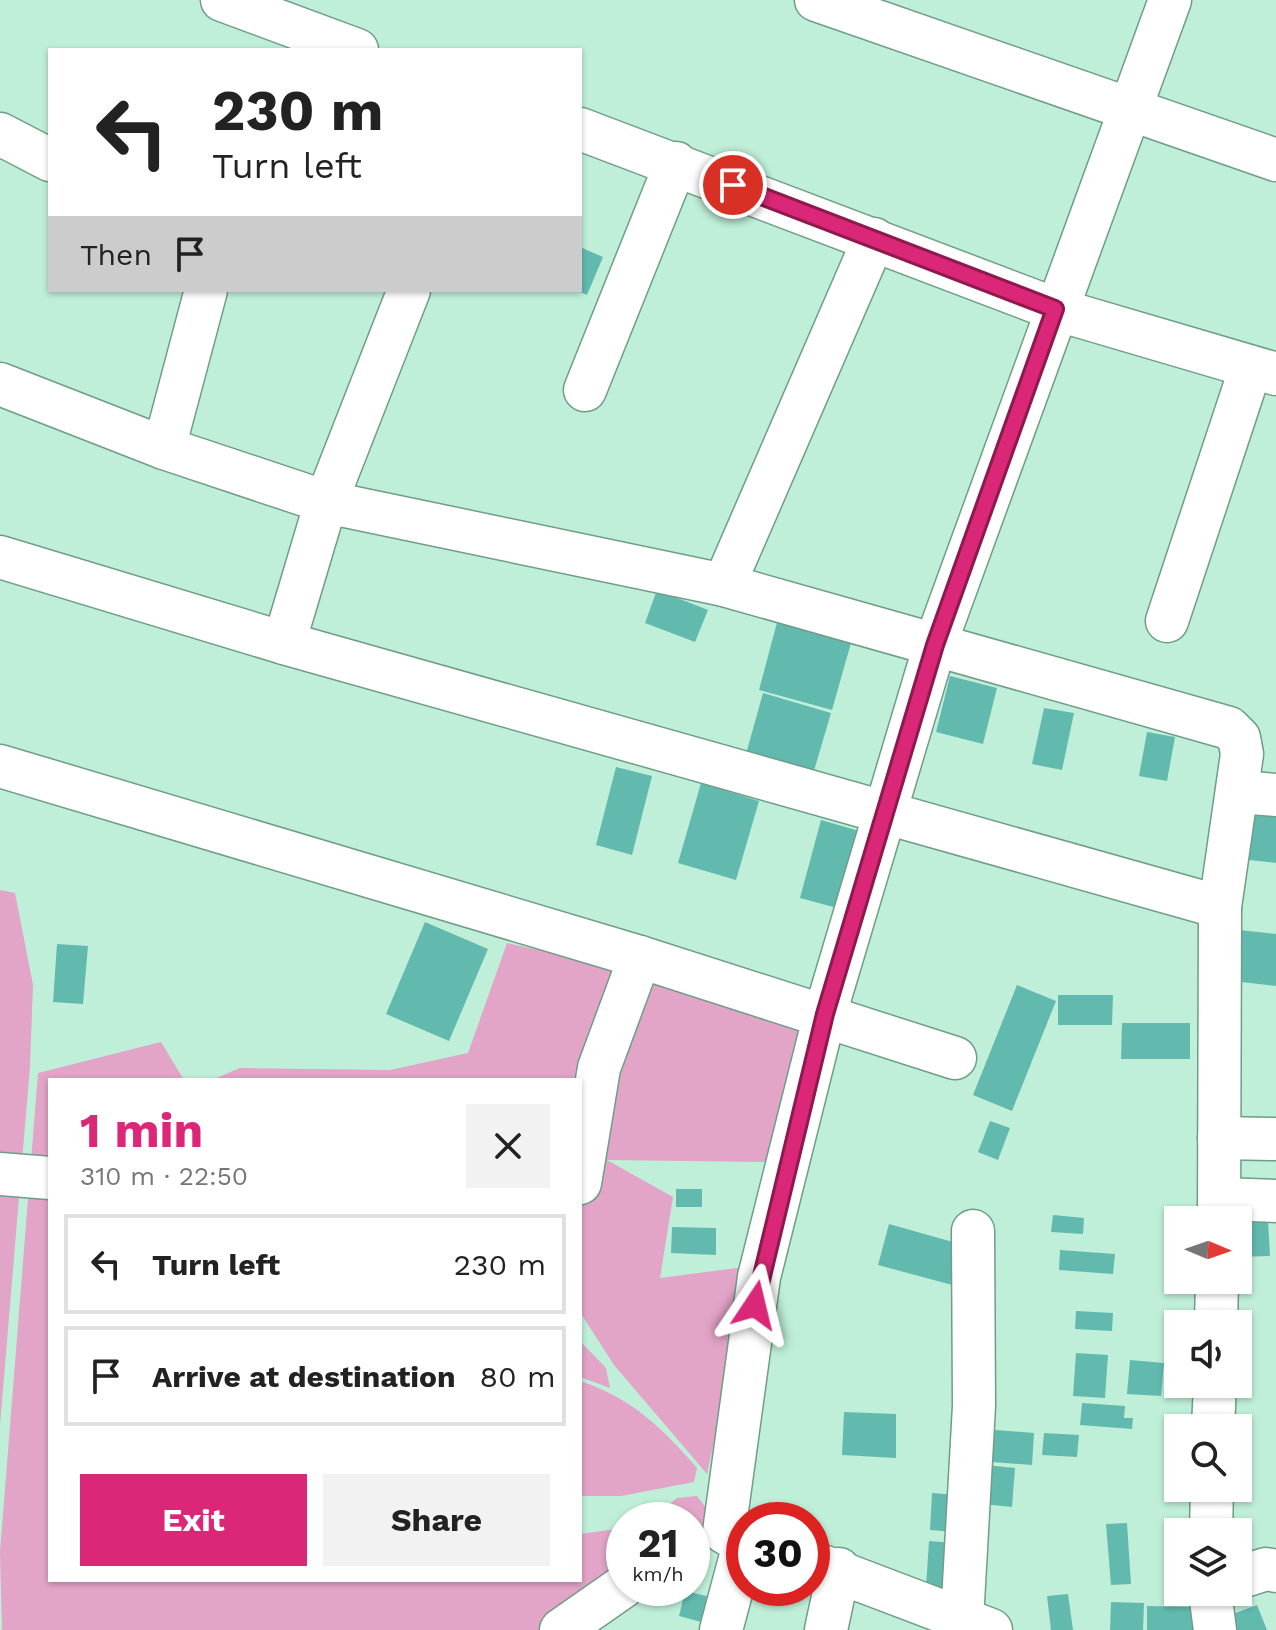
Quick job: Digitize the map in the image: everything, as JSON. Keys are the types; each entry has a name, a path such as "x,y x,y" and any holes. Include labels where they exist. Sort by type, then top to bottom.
{"street":[{"path":"222,0 278,24 351,48"},
{"path":"816,0 1276,160"},
{"path":"710,1529 759,1277 825,1014 935,645 1128,108 1170,0"},
{"path":"582,130 1055,309 1263,371 1167,621"},
{"path":"0,134 48,159"},
{"path":"585,390 676,163"},
{"path":"724,585 874,239"},
{"path":"164,448 205,292"},
{"path":"284,643 326,502 408,292"},
{"path":"0,384 164,448 326,502 724,585 1229,728 1239,738 1257,794 1220,907 1219,1206"},
{"path":"0,557 284,643 1220,907"},
{"path":"0,766 640,957 955,1058"},
{"path":"582,1171 599,1068 640,957"},
{"path":"1219,1138 1276,1139"},
{"path":"0,1174 48,1178"},
{"path":"1244,1206 1276,1201"},
{"path":"830,1567 977,1625 973,1231"},
{"path":"710,1539 744,1544 721,1630"},
{"path":"1252,1574 1266,1569 1276,1571"},
{"path":"561,1630 606,1599"},
{"path":"826,1606 826,1630"},
{"path":"1212,1606 1215,1630"}],"shaded area":[{"path":"0,890 15,893 33,985 30,1066 0,1425"},
{"path":"507,943 624,969 581,1078 217,1078 240,1068 390,1070 468,1053"},
{"path":"660,973 819,1025 769,1162 607,1160 673,1197 660,1278 752,1266 707,1474 614,1365 582,1315 582,1203 608,1061 641,983"},
{"path":"161,1042 183,1078 48,1078 48,1582 582,1582 582,1534 606,1530 606,1577 545,1630 2,1630 0,1552 38,1073"},
{"path":"582,1343 606,1368 610,1388 582,1378"},
{"path":"582,1382 631,1405 658,1427 697,1468 694,1482 621,1496 582,1496"},
{"path":"697,1496 702,1502 672,1502 677,1498"}],"building":[{"path":"582,248 603,257 587,295 580,292"},
{"path":"657,590 708,610 695,642 645,623"},
{"path":"779,615 853,636 832,710 759,690"},
{"path":"950,676 997,688 983,744 936,732"},
{"path":"763,693 831,713 811,781 744,761"},
{"path":"1044,708 1074,713 1062,770 1032,764"},
{"path":"1147,732 1175,737 1167,781 1139,776"},
{"path":"616,767 652,776 632,855 596,845"},
{"path":"701,783 759,801 736,880 678,863"},
{"path":"1246,797 1276,800 1276,863 1240,859"},
{"path":"821,820 873,835 852,912 800,898"},
{"path":"425,922 488,949 449,1041 386,1014"},
{"path":"1239,930 1276,934 1276,986 1233,981"},
{"path":"57,944 88,946 83,1004 53,1002"},
{"path":"1017,985 1056,1001 1012,1111 973,1095"},
{"path":"1058,995 1113,995 1112,1025 1058,1025"},
{"path":"1122,1023 1190,1023 1190,1059 1121,1059"},
{"path":"990,1121 1010,1128 998,1160 978,1152"},
{"path":"676,1189 702,1189 702,1207 676,1207"},
{"path":"1053,1215 1084,1218 1083,1234 1051,1232"},
{"path":"1252,1220 1268,1220 1270,1256 1252,1257"},
{"path":"889,1224 967,1246 956,1286 878,1265"},
{"path":"672,1227 716,1228 716,1255 671,1253"},
{"path":"1060,1250 1115,1254 1113,1274 1059,1270"},
{"path":"1076,1311 1113,1313 1112,1331 1075,1329"},
{"path":"1076,1353 1108,1355 1105,1398 1073,1396"},
{"path":"1130,1360 1164,1363 1161,1396 1127,1394"},
{"path":"1082,1403 1125,1406 1124,1418 1133,1418 1132,1429 1080,1425"},
{"path":"844,1412 896,1414 896,1458 842,1455"},
{"path":"995,1430 1034,1433 1032,1465 992,1462"},
{"path":"1044,1433 1079,1435 1077,1457 1042,1455"},
{"path":"986,1465 1015,1468 1012,1507 983,1504"},
{"path":"932,1493 958,1495 955,1532 930,1530"},
{"path":"1127,1523 1131,1584 1111,1585 1106,1524"},
{"path":"929,1541 954,1543 951,1589 926,1587"},
{"path":"1068,1594 1073,1630 1051,1630 1047,1596"},
{"path":"1111,1602 1144,1603 1143,1630 1110,1630"},
{"path":"1257,1605 1267,1630 1217,1630 1214,1621"},
{"path":"681,1606 709,1606 705,1623 679,1616"},
{"path":"1147,1606 1193,1607 1193,1630 1147,1630"}],"route":[{"path":"733,185 1055,309 935,645 825,1014 759,1277 755,1305"}]}
